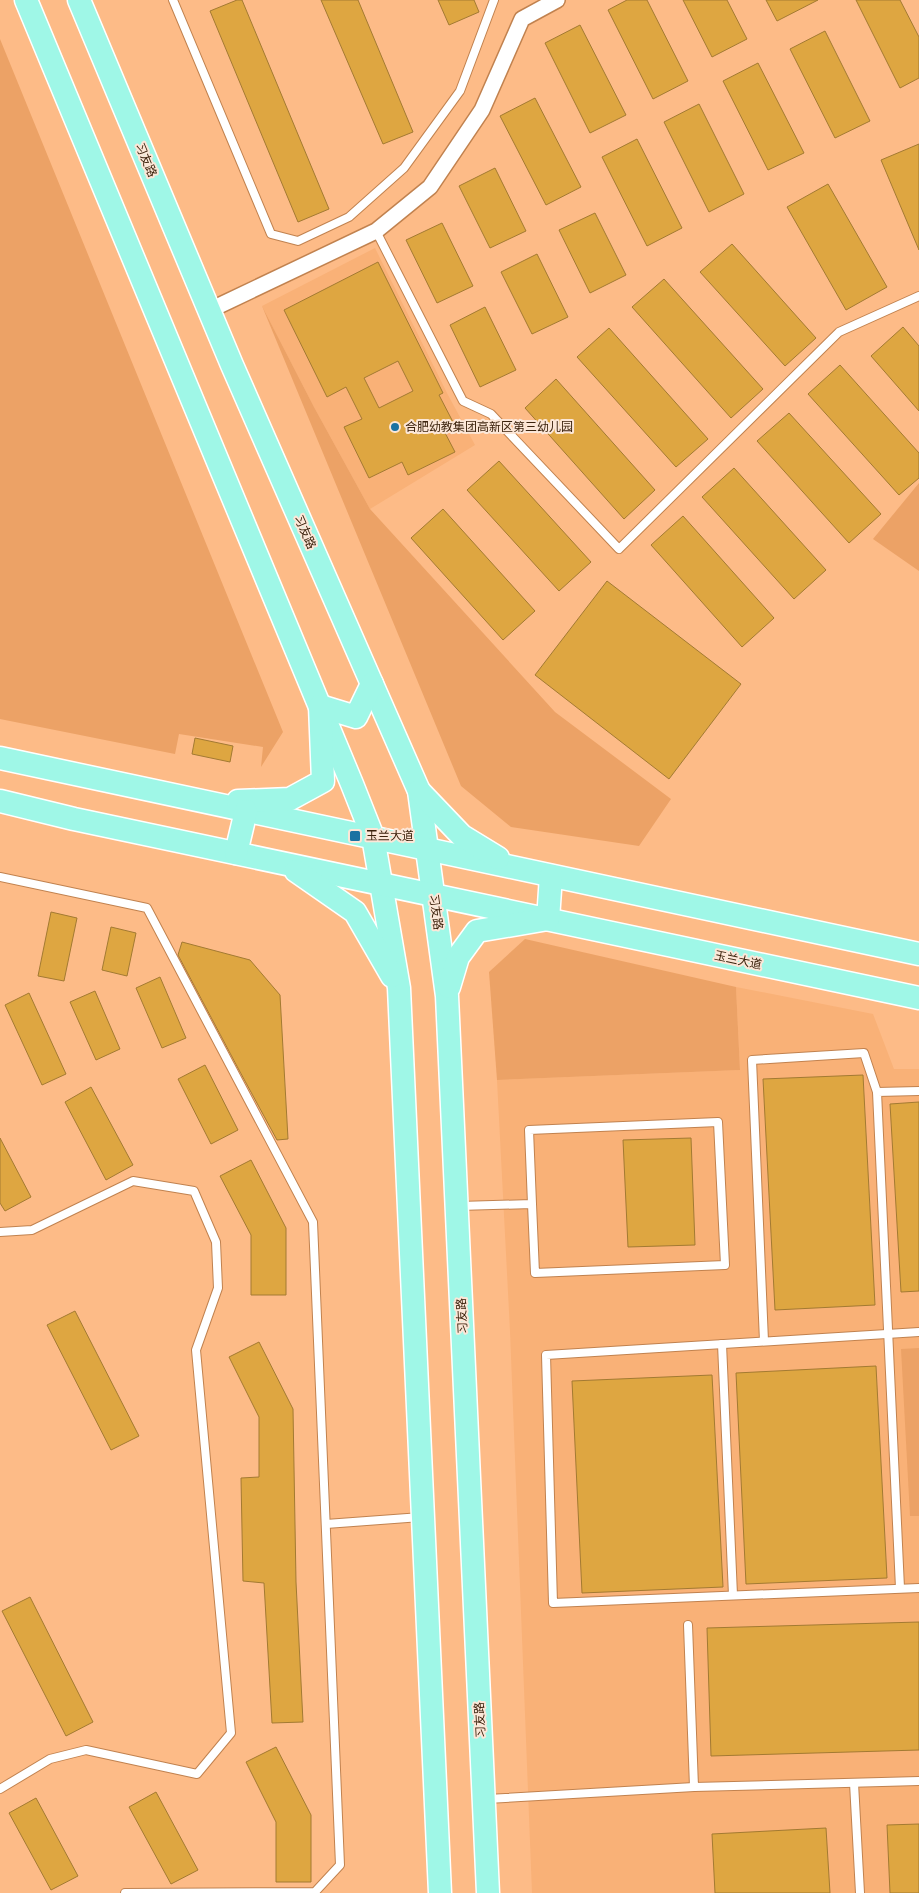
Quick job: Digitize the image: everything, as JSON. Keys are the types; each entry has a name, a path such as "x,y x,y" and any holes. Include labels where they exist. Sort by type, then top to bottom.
{"main road":[{"path":"26,0 373,837 399,988 440,1893"},
{"name":"习友路","path":"79,0 210,310 419,791 447,996 488,1893"},
{"path":"320,706 356,717 372,684"},
{"path":"205,802 290,799 324,781 320,706"},
{"path":"0,758 919,954"},
{"path":"419,791 462,836 514,868"},
{"name":"玉兰大道","path":"0,801 74,819 919,998"},
{"path":"236,853 246,811"},
{"path":"287,864 355,912 399,988"},
{"path":"447,996 458,957 477,931 548,919 551,876"}],"street":[{"path":"210,310 376,231 430,187 482,110 522,19 557,0"}],"lane":[{"path":"173,0 271,234 298,240 349,217 404,168 460,91 494,0"},
{"path":"376,231 463,401 491,414 618,549 839,332 919,296"},
{"path":"0,877 147,908 313,1222 340,1865 315,1892 125,1893"},
{"path":"764,1341 752,1060 864,1053 877,1092 900,1588"},
{"path":"877,1092 919,1091"},
{"path":"718,1122 725,1265 535,1273 532,1204 529,1130 718,1122"},
{"path":"0,1232 32,1230 132,1180 194,1191 216,1242 218,1288 196,1350 231,1733 197,1774 86,1750 50,1759 0,1789"},
{"path":"457,1206 532,1204"},
{"path":"919,1332 546,1354 553,1603 919,1588"},
{"path":"722,1344 733,1595"},
{"path":"326,1524 423,1517"},
{"path":"688,1625 694,1787"},
{"path":"484,1799 694,1787 919,1781"},
{"path":"854,1783 860,1893"}],"shaded area":[{"path":"0,39 283,732 261,767 263,747 179,734 175,754 0,719"},
{"path":"375,248 475,445 370,509 314,407 262,306"},
{"path":"262,306 314,407 370,509 555,712 671,799 639,846 511,827 461,786"},
{"path":"919,483 919,571 873,539"},
{"path":"525,939 736,987 740,1070 497,1080 489,972"},
{"path":"736,987 873,1014 894,1069 919,1069 919,1893 532,1893 510,1331 497,1080 740,1070"},
{"path":"919,1348 919,1516 910,1516 901,1349"}],"building":[{"path":"237,0 242,0 329,209 298,222 210,11"},
{"path":"321,0 358,0 413,132 383,144"},
{"path":"438,0 474,0 479,12 449,25"},
{"path":"627,0 647,0 688,81 653,99 608,10"},
{"path":"683,0 727,0 747,39 712,57"},
{"path":"766,0 818,0 777,21"},
{"path":"856,0 900,0 919,37 919,78 900,88"},
{"path":"580,25 626,115 590,133 545,43"},
{"path":"825,31 870,121 835,138 790,49"},
{"path":"758,63 804,153 768,170 723,81"},
{"path":"535,98 581,187 546,205 500,116"},
{"path":"699,104 744,194 709,212 664,122"},
{"path":"637,139 682,228 647,246 602,157"},
{"path":"919,144 919,250 881,160"},
{"path":"495,168 526,231 490,248 459,186"},
{"path":"828,184 887,287 846,310 787,207"},
{"path":"595,213 626,275 590,293 559,230"},
{"path":"442,223 473,286 437,303 406,240"},
{"path":"732,244 816,338 785,366 700,272"},
{"path":"537,254 568,317 532,334 501,272"},
{"path":"378,262 443,393 439,395 453,422 442,427 455,452 408,475 402,462 369,478 344,427 362,419 346,387 327,397 284,310","holes":["398,361 413,391 379,408 364,378"]},
{"path":"664,279 763,389 731,418 632,307"},
{"path":"485,307 516,370 480,387 450,325"},
{"path":"903,327 919,346 919,411 871,356"},
{"path":"609,328 708,439 676,467 577,357"},
{"path":"840,365 919,453 919,478 899,495 808,394"},
{"path":"556,379 655,490 624,519 525,408"},
{"path":"789,413 881,514 849,543 757,441"},
{"path":"499,461 591,562 559,591 467,490"},
{"path":"734,468 826,570 794,599 702,497"},
{"path":"443,509 535,611 503,640 411,538"},
{"path":"683,516 774,618 742,647 651,545"},
{"path":"607,581 741,684 669,779 535,675"},
{"path":"195,738 233,746 230,762 192,754"},
{"path":"51,912 77,918 64,981 38,976"},
{"path":"111,927 136,933 127,976 102,970"},
{"path":"182,942 250,960 280,995 288,1139 277,1140 239,1070 178,955"},
{"path":"160,977 186,1038 162,1048 136,988"},
{"path":"95,991 120,1049 96,1060 70,1002"},
{"path":"29,993 66,1074 42,1085 5,1005"},
{"path":"205,1065 238,1130 211,1144 178,1079"},
{"path":"863,1075 875,1305 775,1310 763,1079"},
{"path":"91,1087 133,1165 106,1180 65,1102"},
{"path":"919,1102 919,1291 901,1292 890,1104"},
{"path":"0,1138 31,1197 5,1211 0,1203"},
{"path":"691,1138 695,1245 628,1247 623,1140"},
{"path":"251,1160 286,1228 286,1295 251,1295 251,1235 220,1176"},
{"path":"75,1311 139,1436 111,1450 47,1325"},
{"path":"259,1342 293,1409 296,1582 303,1722 272,1723 264,1583 243,1581 241,1478 259,1477 259,1417 229,1357"},
{"path":"876,1366 887,1578 746,1584 736,1373"},
{"path":"712,1375 723,1587 582,1593 572,1381"},
{"path":"30,1597 93,1722 66,1736 2,1611"},
{"path":"919,1622 919,1750 711,1756 707,1628"},
{"path":"276,1747 311,1815 311,1882 276,1882 276,1822 246,1762"},
{"path":"156,1792 198,1870 171,1884 129,1807"},
{"path":"36,1798 78,1876 51,1890 9,1813"},
{"path":"919,1824 919,1893 890,1893 887,1825"},
{"path":"826,1828 830,1893 715,1893 712,1834"}],"place":[{"name":"合肥幼教集团高新区第三幼儿园","path":"395,427"},
{"name":"玉兰大道","path":"355,836"}]}
